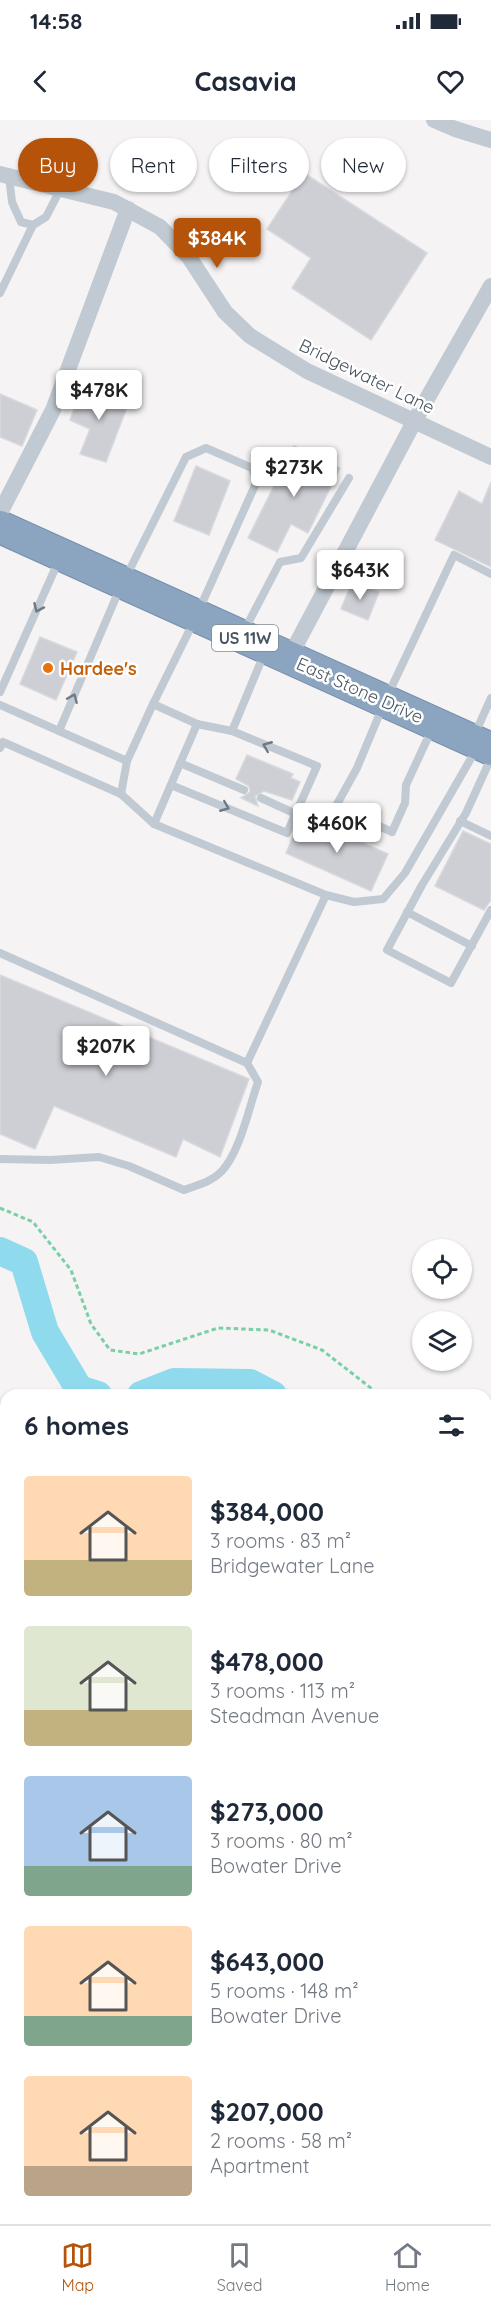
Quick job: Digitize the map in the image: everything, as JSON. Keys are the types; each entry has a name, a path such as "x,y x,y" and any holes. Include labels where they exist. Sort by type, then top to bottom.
{"highway":[{"name":"East Stone Drive","path":"0,527 385,701 483,748"}],"street":[{"path":"434,120 454,129 491,140"},
{"name":"Bridgewater Lane","path":"76,192 114,202 160,227 189,257 225,312 250,336 307,372 491,457"},
{"path":"0,513 53,410 128,209"},
{"path":"266,647 415,420 491,286"}],"lane":[{"path":"4,175 21,222 33,225"},
{"path":"0,293 33,225 46,217 59,192"},
{"path":"59,731 123,582 186,457 206,448 252,468 257,481 128,761 121,794"},
{"path":"232,731 266,647 280,562 301,558 349,478"},
{"path":"0,692 62,555"},
{"path":"435,724 406,785 405,802 392,832 336,806 357,768 385,701 454,555 491,574"},
{"path":"491,698 483,748 460,821 387,950 452,983 491,910"},
{"path":"153,704 196,724 232,731 317,766 287,833 171,785"},
{"path":"0,705 128,761"},
{"path":"154,824 196,724"},
{"path":"0,748 3,742 121,794 154,824 326,895 354,902 383,899 405,873 483,748"},
{"path":"180,763 244,790"},
{"path":"261,798 296,814"},
{"path":"460,821 491,836"},
{"path":"247,1063 326,895"},
{"path":"407,912 472,946"},
{"path":"0,953 247,1063 258,1082 235,1150 222,1171 206,1182 184,1190 129,1166 99,1157 50,1160 0,1159"}],"path":[{"path":"0,1208 33,1222 71,1270 91,1324 110,1350 139,1354 218,1328 269,1330 322,1350 372,1389"}],"building":[{"path":"309,176 321,184 321,192 333,192 427,253 371,340 292,288 311,258 267,229 291,192 309,192"},
{"path":"83,384 129,402 106,462 80,454 90,429 70,420"},
{"path":"0,394 37,410 22,446 0,437"},
{"path":"294,446 340,468 308,533 291,524 277,552 248,538"},
{"path":"196,466 230,481 209,535 174,521"},
{"path":"491,482 491,567 435,540 459,491 482,504"},
{"path":"352,582 379,592 368,620 341,609"},
{"name":"Hardee's","path":"40,637 77,652 56,700 20,684"},
{"path":"247,755 293,774 291,778 300,782 292,800 264,791 255,796 258,806 241,798 250,792 249,786 236,779"},
{"path":"302,816 388,854 371,891 286,853"},
{"path":"463,831 491,844 491,900 484,910 435,886"},
{"path":"0,975 249,1079 220,1157 183,1139 176,1157 54,1106 35,1149 0,1134"}],"waterway":[{"path":"0,1251 24,1262 45,1332 79,1389"},
{"path":"156,1389 174,1382 250,1383 262,1389"}],"place":[{"name":"Hardee's","path":"48,668"}]}
